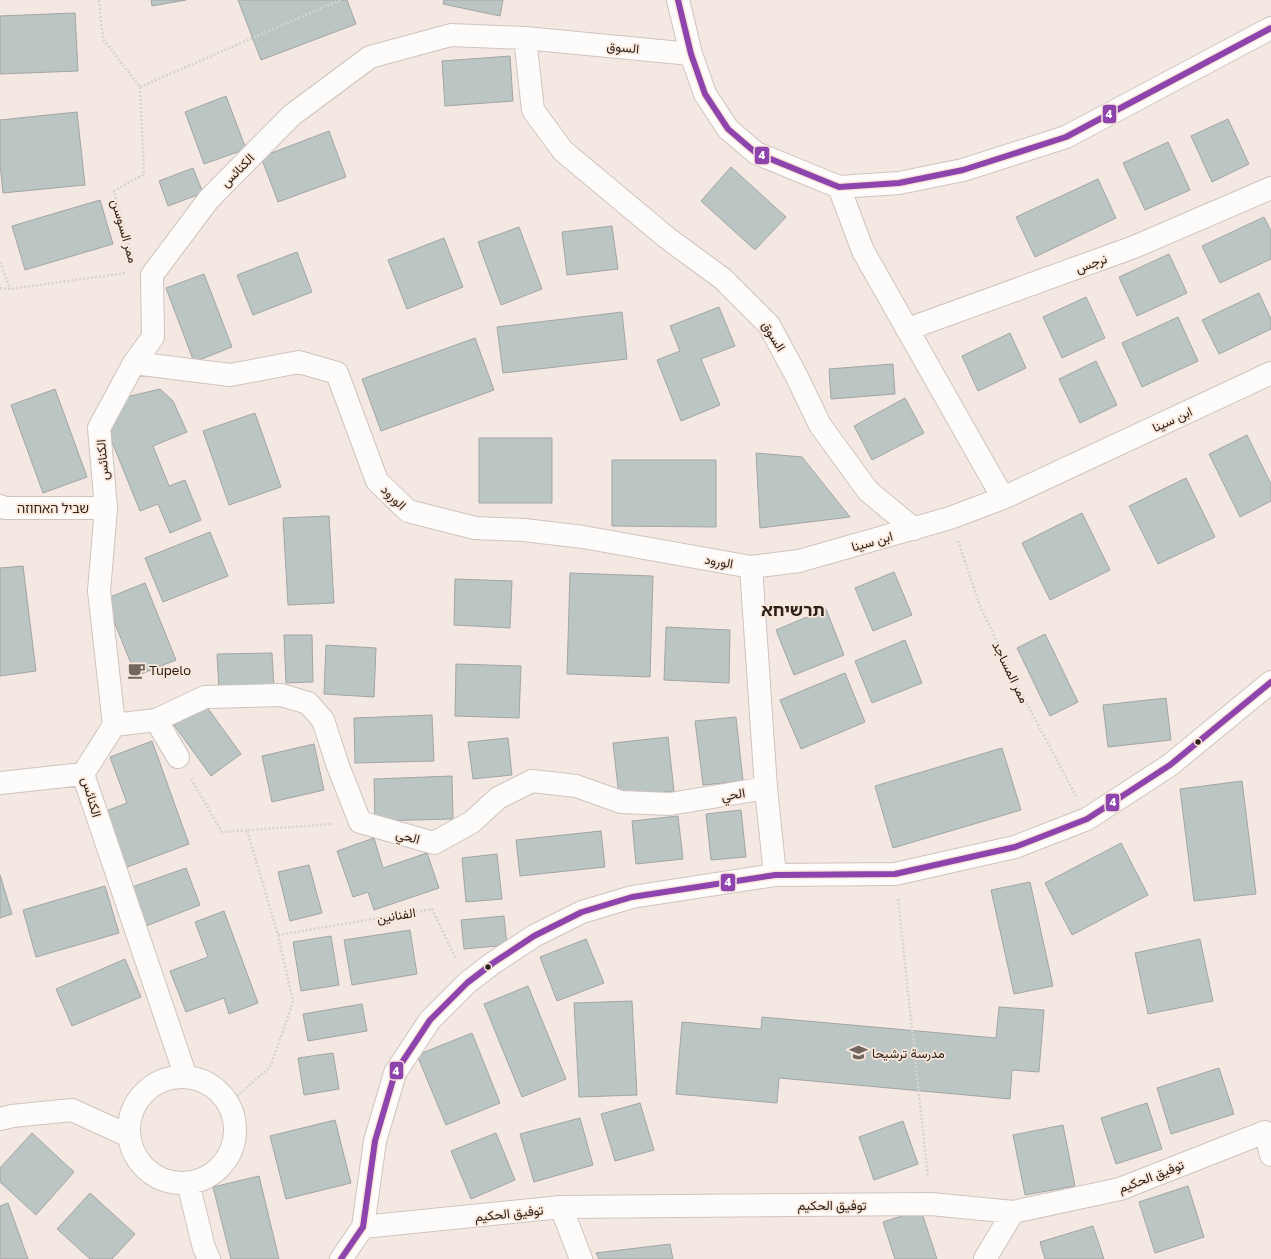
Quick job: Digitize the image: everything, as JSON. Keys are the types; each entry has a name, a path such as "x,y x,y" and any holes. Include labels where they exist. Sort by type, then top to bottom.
{"street":[{"path":"678,0 691,54 705,94 728,129 756,153 839,187 899,183 963,170 1066,137 1271,28"},
{"name":"الكنائس","path":"186,1077 83,774 114,725 100,592 106,508 99,428 134,363 153,337 144,274 208,199 292,116 370,57 451,35 525,38"},
{"name":"السوق","path":"691,54 525,38 533,110 563,151 666,237 723,279 769,325 796,374 820,425 868,491 914,529"},
{"path":"839,187 863,251 1003,498"},
{"name":"نرجس","path":"908,329 1134,247 1271,188"},
{"name":"الورود","path":"134,363 230,376 299,362 337,373 378,481 408,511 475,528 524,530 583,537 751,567"},
{"name":"ابن سينا","path":"751,567 799,561 950,518 1003,498 1271,373"},
{"name":"שביל האחוזה","path":"0,506 5,508 106,508"},
{"path":"751,567 766,788 775,875"},
{"path":"340,1259 363,1227 375,1141 395,1073 430,1020 467,983 493,963 534,936 582,912 632,897 775,875 896,874 1015,847 1087,819 1170,765 1271,682"},
{"path":"114,725 156,720 205,697 281,695 308,703 323,720 360,822"},
{"path":"156,720 178,757"},
{"path":"0,783 83,774"},
{"name":"الحي","path":"360,822 434,843 472,822 498,798 532,781 576,786 621,802 670,804 766,788"},
{"path":"186,1077 203,1081 217,1090 228,1104 234,1120 235,1138 230,1154 219,1168 204,1178 188,1183 167,1181 149,1172 136,1156 129,1136 130,1117 138,1100 151,1087 168,1079 186,1077"},
{"path":"0,1119 12,1116 72,1110 129,1136"},
{"name":"توفيق الحكيم","path":"363,1227 561,1207 931,1204 1013,1212 1120,1189 1268,1127 1271,1155"},
{"path":"188,1183 204,1248 209,1259"},
{"path":"561,1207 581,1259"},
{"path":"986,1259 1013,1212"}],"path":[{"path":"99,0 103,39 140,87 340,0"},
{"name":"ممر السوسن","path":"140,87 144,174 114,191 144,274"},
{"path":"0,262 10,289"},
{"path":"0,288 10,289 144,274"},
{"name":"ممر المساجد","path":"950,518 980,606 1020,691 1087,819"},
{"path":"178,757 222,832 360,822"},
{"path":"228,1104 270,1066 293,1002 278,935 247,830"},
{"path":"896,874 931,1204"},
{"name":"الفنانين","path":"278,935 432,909 467,983"}],"building":[{"path":"151,0 186,0 152,6"},
{"path":"238,0 347,0 356,24 261,60"},
{"path":"444,0 503,0 500,16 443,4"},
{"path":"75,13 78,71 0,74 0,16"},
{"path":"510,56 513,101 445,106 442,61"},
{"path":"226,96 246,149 204,164 185,112"},
{"path":"77,112 85,185 3,193 0,163 0,120"},
{"path":"1228,119 1249,164 1212,182 1191,136"},
{"path":"329,131 346,177 278,202 261,157"},
{"path":"1168,142 1190,190 1145,210 1123,163"},
{"path":"731,167 786,217 755,250 701,201"},
{"path":"193,168 203,193 168,206 159,181"},
{"path":"1098,179 1116,218 1035,257 1016,217"},
{"path":"100,200 113,244 25,270 12,226"},
{"path":"1264,217 1271,231 1271,259 1220,283 1202,246"},
{"path":"612,226 618,269 567,275 562,232"},
{"path":"519,227 542,289 501,305 478,242"},
{"path":"444,238 463,287 407,309 388,260"},
{"path":"297,252 312,292 253,315 237,275"},
{"path":"1169,254 1187,293 1137,316 1119,277"},
{"path":"204,274 232,347 194,362 166,288"},
{"path":"1259,293 1271,319 1271,329 1219,354 1202,320"},
{"path":"1086,297 1105,338 1062,358 1043,317"},
{"path":"719,307 735,346 701,359 720,405 681,421 657,360 680,351 670,326"},
{"path":"622,312 627,359 503,373 497,327"},
{"path":"1178,317 1198,361 1142,387 1122,343"},
{"path":"1010,333 1026,368 978,391 962,356"},
{"path":"475,338 494,390 381,431 362,379"},
{"path":"1096,361 1117,405 1080,423 1059,379"},
{"path":"893,364 895,394 831,399 829,369"},
{"path":"55,389 87,477 43,493 11,405"},
{"path":"160,389 173,401 187,432 153,446 169,486 185,480 201,520 170,533 158,504 140,511 106,427 122,398"},
{"path":"905,398 924,433 872,460 854,426"},
{"path":"255,413 281,487 229,505 203,431"},
{"path":"1247,435 1271,484 1271,501 1240,517 1209,454"},
{"path":"479,438 552,438 552,503 479,503"},
{"path":"756,453 802,457 850,517 760,528"},
{"path":"612,460 716,460 716,527 612,526"},
{"path":"1186,478 1215,537 1158,564 1129,506"},
{"path":"1082,513 1110,570 1050,600 1022,543"},
{"path":"329,516 334,603 288,605 283,518"},
{"path":"210,532 228,576 163,602 145,558"},
{"path":"23,566 36,671 0,676 0,568"},
{"path":"894,572 912,615 873,631 855,588"},
{"path":"570,573 653,576 650,677 567,674"},
{"path":"455,579 512,581 510,628 454,625"},
{"path":"145,583 176,660 136,676 105,599"},
{"path":"826,609 844,655 794,675 776,630"},
{"path":"666,627 730,630 729,683 664,680"},
{"path":"1045,634 1078,702 1050,716 1017,648"},
{"path":"284,635 312,635 313,682 286,683"},
{"path":"905,640 922,683 872,703 855,661"},
{"path":"326,645 376,648 374,697 324,694"},
{"path":"272,653 274,689 219,690 217,654"},
{"path":"456,664 521,666 519,718 455,716"},
{"path":"845,673 865,722 801,749 780,700"},
{"path":"1166,698 1171,740 1108,747 1103,705"},
{"path":"204,703 241,754 211,776 174,725"},
{"path":"432,715 434,761 355,763 354,718"},
{"path":"736,717 743,781 703,785 695,721"},
{"path":"668,737 674,791 619,797 613,743"},
{"path":"508,738 512,775 473,779 468,742"},
{"path":"152,741 189,844 122,869 101,813 127,803 110,757"},
{"path":"314,744 324,790 272,802 262,756"},
{"path":"1002,748 1021,810 893,848 875,786"},
{"path":"452,776 453,819 375,821 374,779"},
{"path":"1242,781 1256,894 1194,901 1180,789"},
{"path":"741,810 746,857 711,860 706,814"},
{"path":"678,816 683,859 636,864 632,821"},
{"path":"601,831 605,867 520,876 516,840"},
{"path":"374,838 383,868 427,853 439,888 374,910 368,892 353,897 337,851"},
{"path":"1121,843 1148,895 1072,935 1045,883"},
{"path":"497,854 502,899 466,902 462,858"},
{"path":"309,865 322,913 290,921 278,872"},
{"path":"186,868 200,905 146,926 132,887"},
{"path":"0,875 12,914 0,918"},
{"path":"1030,882 1053,986 1014,994 991,890"},
{"path":"105,886 119,933 36,957 23,910"},
{"path":"224,911 258,1003 229,1014 224,998 186,1012 170,971 208,957 195,922"},
{"path":"504,916 507,945 464,949 461,920"},
{"path":"410,930 417,974 352,985 344,940"},
{"path":"331,936 339,985 301,991 293,942"},
{"path":"586,939 604,983 557,1001 540,957"},
{"path":"1200,939 1213,1001 1148,1014 1135,953"},
{"path":"125,959 141,997 72,1026 56,989"},
{"path":"528,986 566,1079 522,1097 484,1004"},
{"path":"632,1001 637,1095 579,1097 574,1003"},
{"path":"362,1004 367,1031 308,1041 303,1014"},
{"path":"999,1007 1044,1010 1039,1072 1012,1070 1010,1099 779,1078 777,1103 676,1094 682,1022 761,1029 762,1017 996,1038"},
{"path":"472,1033 500,1103 446,1125 417,1055"},
{"path":"333,1053 339,1089 304,1095 298,1058"},
{"path":"1219,1068 1234,1114 1171,1134 1157,1088"},
{"path":"640,1103 654,1150 615,1161 601,1114"},
{"path":"1147,1103 1162,1149 1116,1164 1101,1118"},
{"path":"580,1118 593,1165 534,1182 520,1134"},
{"path":"335,1120 351,1183 286,1199 270,1136"},
{"path":"903,1121 918,1164 874,1180 859,1137"},
{"path":"1063,1125 1075,1186 1025,1195 1013,1135"},
{"path":"32,1133 74,1172 36,1215 0,1182 0,1168"},
{"path":"496,1133 515,1180 471,1199 451,1151"},
{"path":"259,1176 279,1259 231,1259 213,1187"},
{"path":"1188,1186 1204,1237 1155,1253 1139,1202"},
{"path":"90,1193 135,1234 112,1259 90,1259 57,1229"},
{"path":"8,1203 28,1259 0,1259 0,1206"},
{"path":"921,1210 937,1259 895,1259 883,1222"},
{"path":"1093,1226 1104,1259 1045,1259 1040,1242"},
{"path":"670,1244 673,1259 599,1259 596,1253"}],"transit line":[{"name":"4","path":"678,0 691,54 705,94 728,129 756,153 839,187 899,183 963,170 1066,137 1271,28"},
{"name":"4","path":"341,1259 363,1227 375,1141 395,1073 430,1020 467,983 493,963 534,936 582,912 632,897 775,875 895,874 1015,847 1087,819 1170,765 1271,682"}],"place":[{"name":"Tupelo","path":"136,670"},
{"name":"مدرسة ترشيحا","path":"859,1053"}],"district":[{"name":"תרשיחא","path":"793,610"}]}
